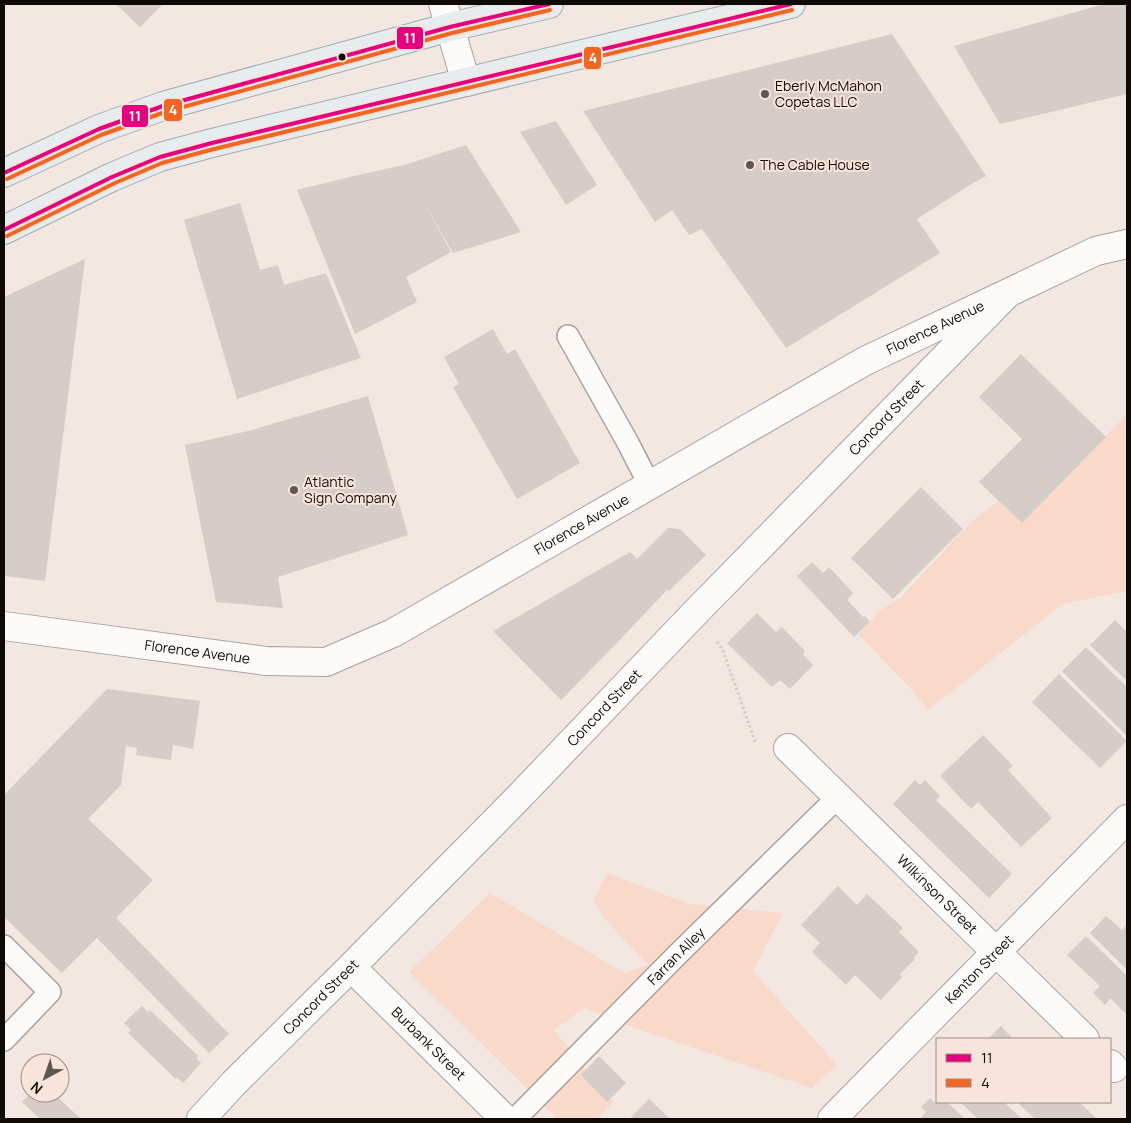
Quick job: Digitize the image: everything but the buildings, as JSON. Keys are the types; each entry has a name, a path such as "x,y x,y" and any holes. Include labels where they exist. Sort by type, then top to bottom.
{"main road":[{"path":"4,173 99,129 162,106 446,16 549,4"},
{"path":"4,230 112,177 160,157 791,4"}],"street":[{"path":"446,16 466,82"},
{"name":"Florence Avenue","path":"4,626 266,661 326,662 393,633 865,361 1096,252 1127,244"},
{"name":"Concord Street","path":"200,1119 351,967 1006,295"},
{"name":"Wilkinson Street","path":"788,748 1084,1038"},
{"name":"Kenton Street","path":"832,1119 1127,819"},
{"name":"Burbank Street","path":"351,967 504,1119"}],"lane":[{"path":"568,336 650,486"},
{"name":"Farran Alley","path":"515,1119 677,955 838,797"},
{"path":"4,946 50,992 4,1040"}],"path":[{"path":"717,642 722,648 758,751"}],"shaded area":[{"path":"1127,414 1127,591 1063,604 928,710 910,688 859,635 878,612 902,596 972,521 1009,493 1032,512"},
{"path":"607,873 689,904 783,913 753,971 837,1065 812,1088 634,1028 584,1008 554,1030 613,1103 597,1119 557,1119 409,972 490,893 624,973 648,965 604,918 593,901"}],"transit line":[{"name":"11","path":"4,173 99,129 163,106 450,27 549,4"},
{"name":"11","path":"4,230 112,177 160,157 791,4"},
{"name":"4","path":"7,179 101,135 165,112 452,33 550,10"},
{"name":"4","path":"7,236 115,183 162,163 792,10"}],"place":[{"name":"Eberly McMahon Copetas LLC","path":"765,94"},
{"name":"The Cable House","path":"750,165"},
{"name":"Atlantic Sign Company","path":"294,490"}]}
